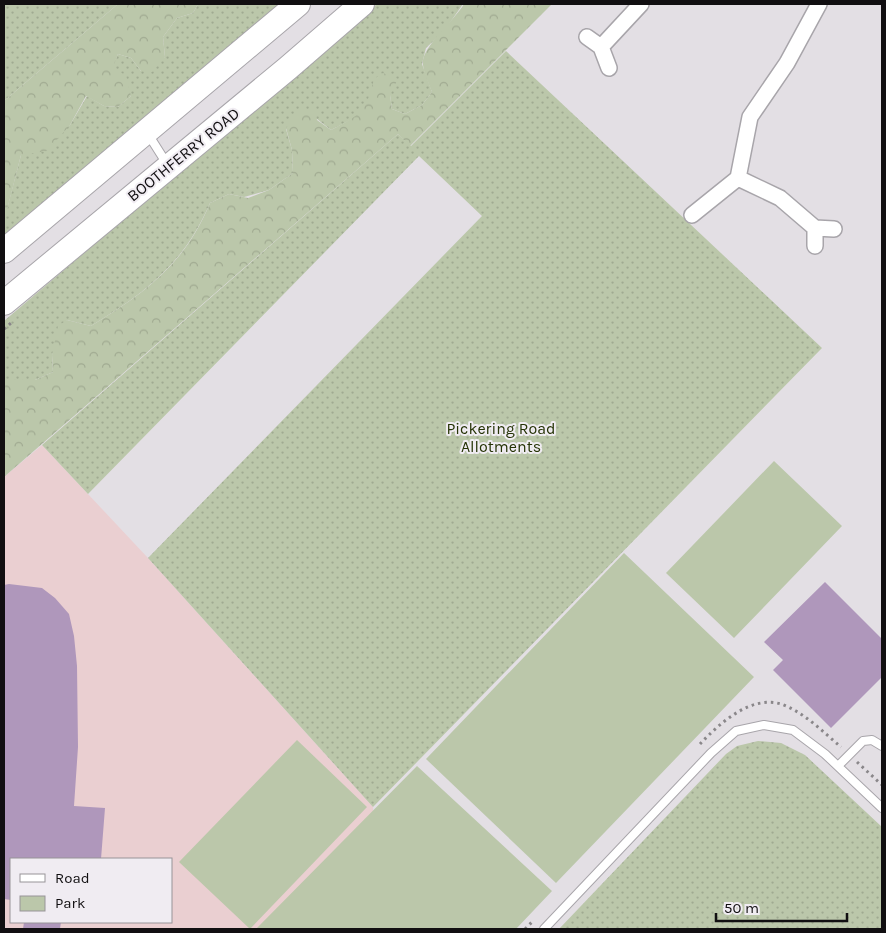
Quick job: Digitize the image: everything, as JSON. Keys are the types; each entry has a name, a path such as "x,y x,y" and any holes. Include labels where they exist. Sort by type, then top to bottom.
{"main road":[{"path":"4,251 298,4"},
{"name":"BOOTHFERRY ROAD","path":"4,303 288,68 362,4"}],"street":[{"path":"602,48 641,4"},
{"path":"692,215 738,178 750,117 788,63 816,5"},
{"path":"587,38 602,48 609,68"},
{"path":"738,178 780,198 815,228 834,229"},
{"path":"815,228 815,246"}],"lane":[{"path":"147,132 168,166"},
{"path":"544,929 711,752 736,731 764,724 794,730 838,766 882,808"},
{"path":"838,766 863,741 872,740 882,746"}],"shaded area":[{"path":"42,445 148,558 373,807 378,929 4,929 4,477"}],"green space":[{"path":"4,4 118,4 4,101"},
{"path":"118,4 198,4 193,13 177,18 163,37 165,57 152,72 141,71 131,58 118,54 113,67 126,76 131,96 118,107 104,106 86,96 70,125 47,151 21,155 7,210 4,210 4,101"},
{"path":"198,4 283,4 4,238 4,210 7,209 21,155 70,125 87,96 104,106 118,107 131,96 112,67 118,54 131,58 141,71 165,57 163,37 177,18 193,13"},
{"path":"377,4 463,4 444,31 426,48 422,64 432,92 422,105 405,114 392,109 390,95 369,103 358,116 331,130 317,119 286,129 292,150 293,173 269,190 244,197 229,194 210,203 188,243 161,275 146,288 91,326 67,320 52,355 53,372 35,380 4,380 4,321"},
{"path":"464,4 552,4 410,146 398,134 4,477 4,379 35,380 53,372 52,355 58,326 67,320 91,326 146,288 162,275 189,243 210,203 229,194 248,198 269,190 293,173 292,150 286,128 300,110 315,111 317,120 331,130 356,116 361,111 368,99 374,79 383,73 398,79 390,95 392,109 405,114 422,105 432,92 424,72 423,58 432,43"},
{"name":"Pickering Road Allotments","path":"506,51 822,348 373,807 148,558 482,216 419,156 88,494 42,445 398,134 411,146"},
{"path":"774,461 842,526 734,638 666,573"},
{"path":"624,553 754,677 556,883 426,759"},
{"path":"297,740 367,807 250,929 179,862"},
{"path":"758,741 781,743 805,755 882,827 882,929 559,929 726,754 737,746"},
{"path":"417,766 552,891 516,929 256,929"}],"building":[{"path":"825,582 882,639 882,677 831,728 773,670 783,660 764,642"},
{"path":"4,585 42,588 55,598 69,614 74,636 77,666 78,747 74,806 105,808 101,858 10,858 10,900 4,899"},
{"path":"24,923 61,923 60,929 23,929"}]}
